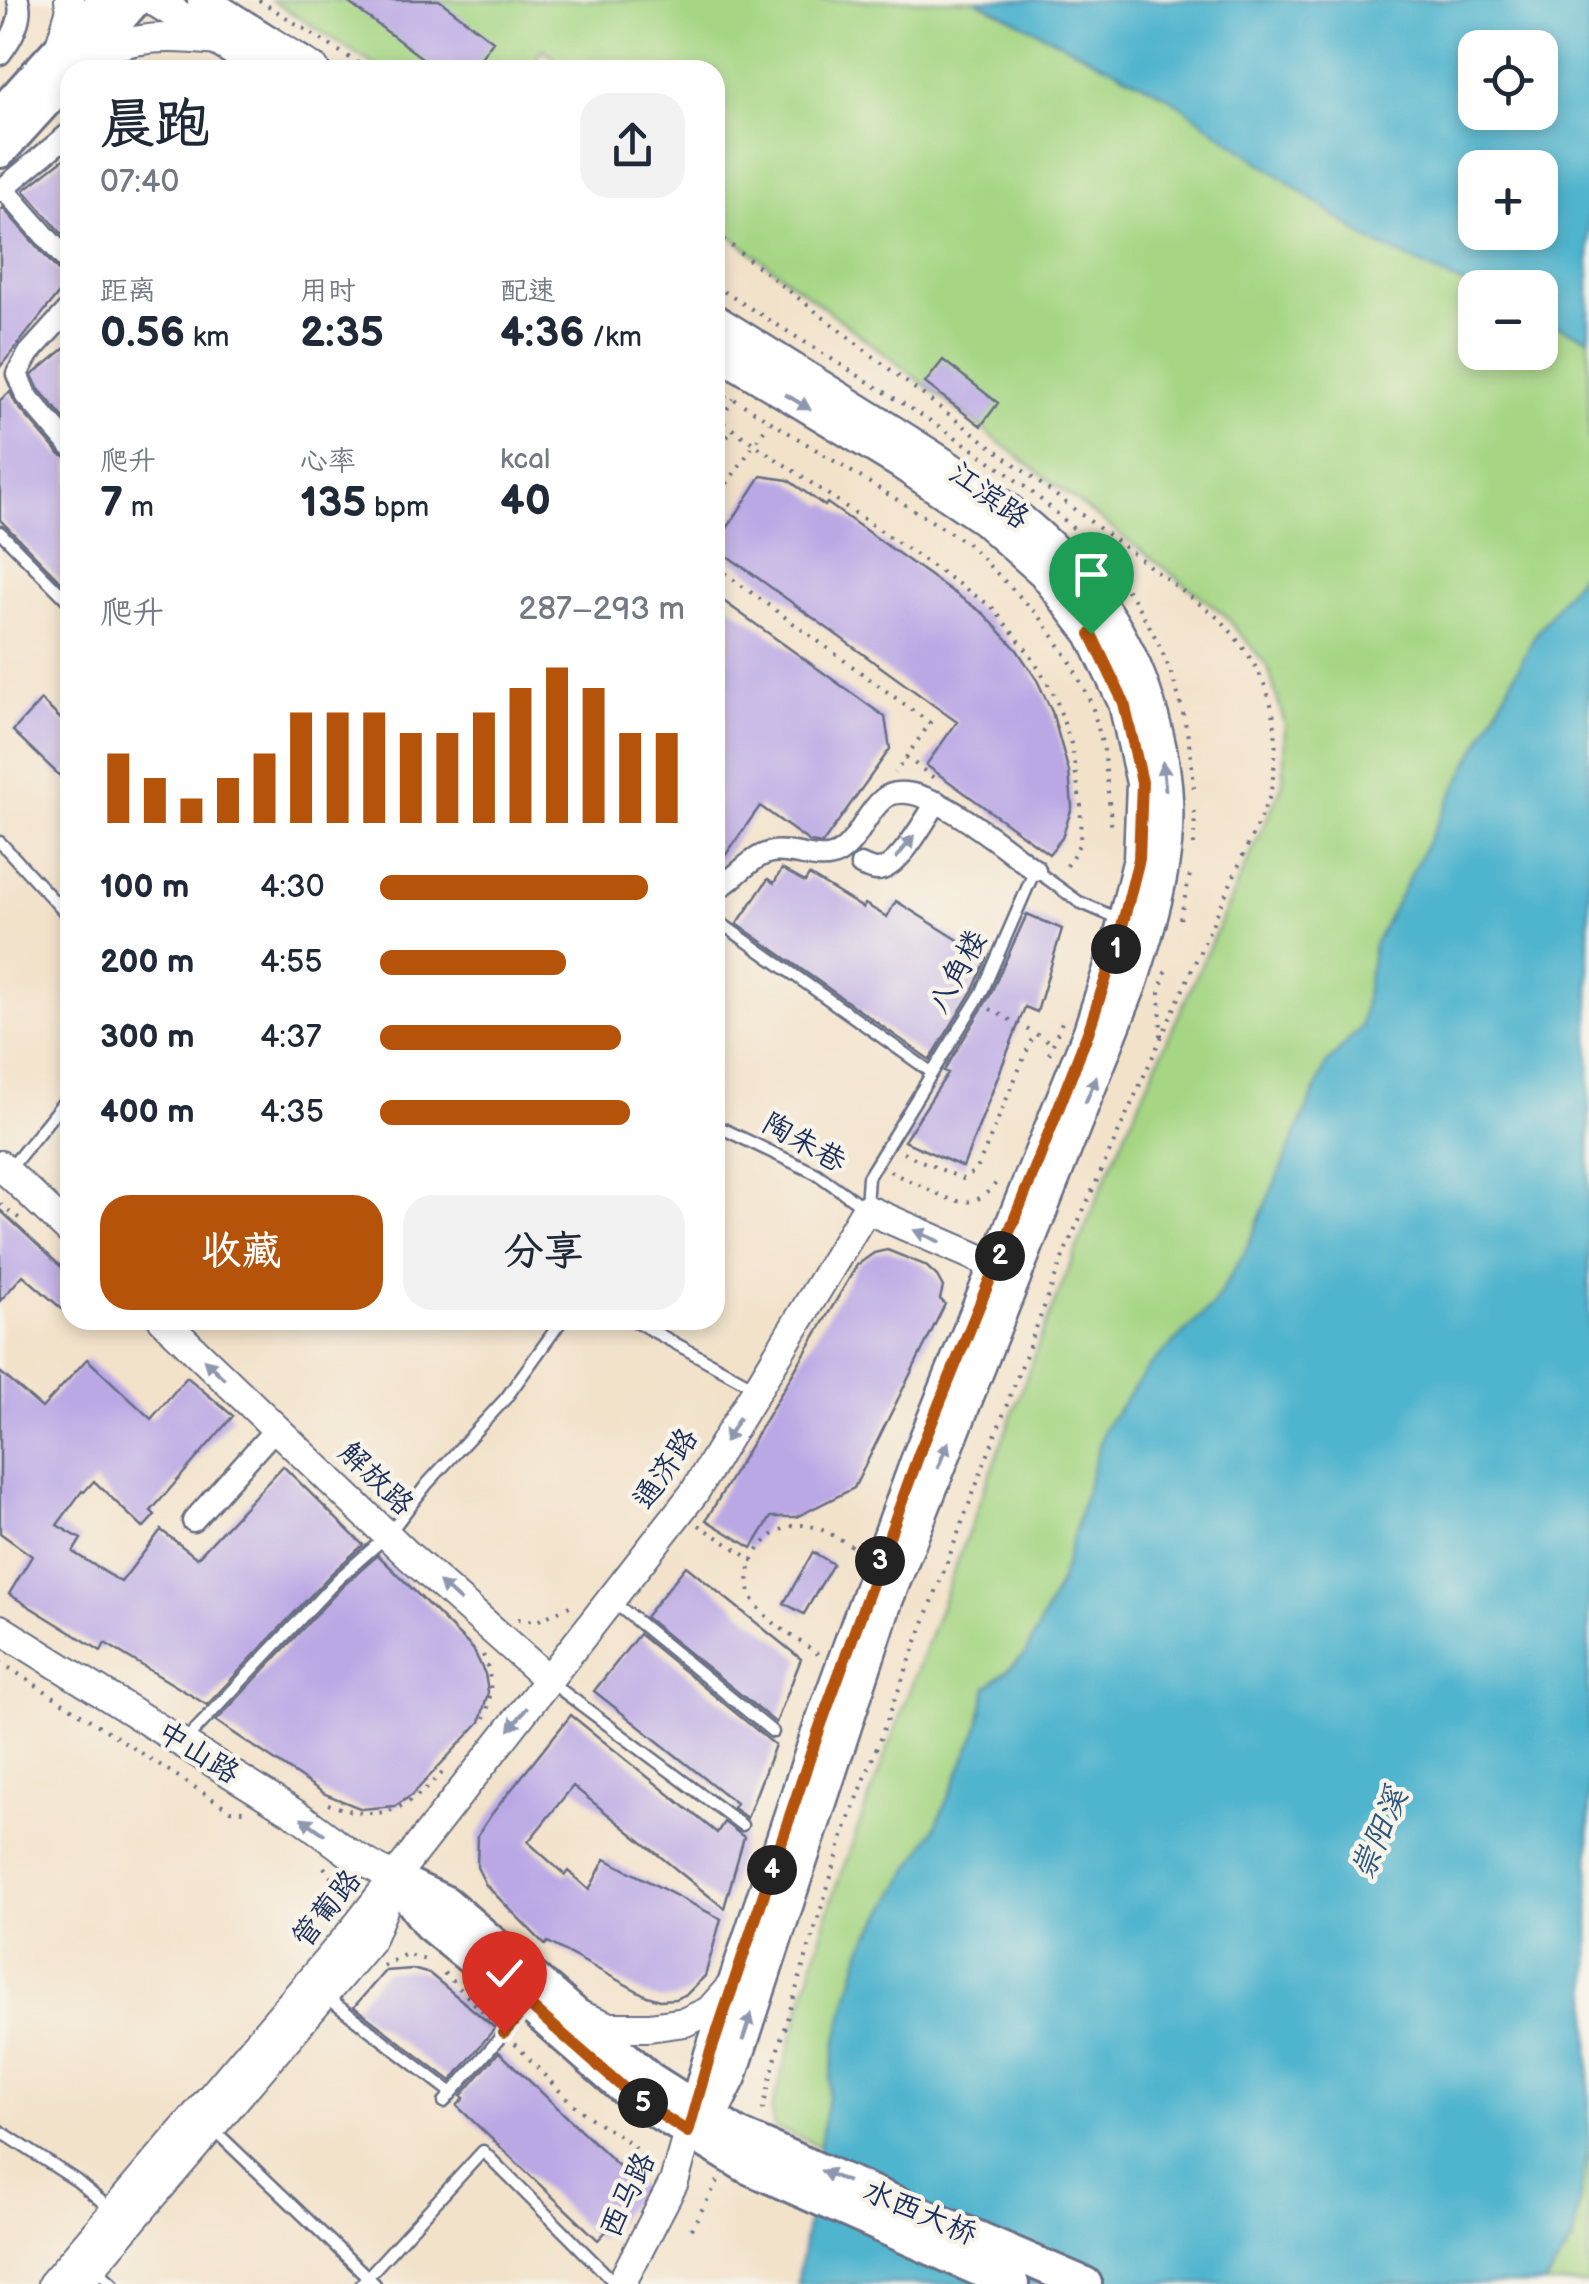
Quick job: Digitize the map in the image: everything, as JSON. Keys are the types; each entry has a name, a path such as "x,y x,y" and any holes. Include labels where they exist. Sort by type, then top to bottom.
{"main road":[{"path":"73,60 104,0"},
{"path":"75,60 135,0"},
{"path":"154,0 219,41 268,56"},
{"path":"202,0 268,56"},
{"path":"0,115 60,72"},
{"path":"0,151 60,77"},
{"name":"江滨路","path":"700,2124 734,1984 820,1727 912,1472 1111,1040 1137,923 1166,844 1163,760 1143,680 1120,632 1094,592 1063,556 1000,501 725,326"},
{"name":"江滨路","path":"725,357 983,519 1044,573 1091,634 1124,703 1142,782 1137,923"},
{"name":"江滨路","path":"700,2124 731,2077 887,1601 1006,1270"},
{"name":"中山路","path":"395,1878 429,1924 635,2098 700,2124 747,2152"},
{"name":"中山路","path":"395,1878 446,1902 700,2124"},
{"name":"水西大桥","path":"747,2152 1012,2284"},
{"name":"水西大桥","path":"747,2152 1084,2284"}],"street":[{"path":"0,54 12,38 21,8 18,0"},
{"path":"69,0 71,60"},
{"path":"229,0 268,56"},
{"path":"80,60 117,43 135,40 168,36 219,41"},
{"path":"60,141 2,190 60,253"},
{"path":"60,319 29,353 18,374 26,395 60,434"},
{"path":"861,866 876,870 888,867 904,851 937,791"},
{"path":"725,882 762,854 787,850 820,857 839,853 882,800 894,793 937,791 1035,870"},
{"path":"3,1173 60,1222"},
{"path":"866,1209 1006,1270"},
{"name":"通济路","path":"395,1878 694,1493 866,1209"},
{"name":"解放路","path":"173,1330 388,1535 549,1680"},
{"path":"193,1521 276,1428"},
{"name":"中山路","path":"0,1629 302,1818 348,1852 395,1878"},
{"name":"管葡路","path":"52,2284 91,2272 121,2218 316,1989 370,1940 395,1878"},
{"path":"572,2012 610,2027 685,2022 709,2010 734,1984"},
{"name":"西马路","path":"618,2284 674,2182 700,2124"},
{"name":"西马路","path":"641,2284 693,2187 700,2124"}],"lane":[{"path":"0,532 60,593"},
{"path":"0,842 60,907"},
{"path":"1035,870 1079,902 1137,923"},
{"name":"八角楼","path":"866,1209 868,1177 982,992 1035,870"},
{"path":"725,926 930,1072"},
{"path":"3,1173 60,1106"},
{"name":"陶朱巷","path":"725,1130 816,1174 866,1209"},
{"path":"183,1744 338,1579 388,1535 426,1484 506,1398 555,1330"},
{"path":"651,1330 757,1389"},
{"path":"610,1600 773,1732"},
{"path":"549,1680 742,1825"},
{"path":"316,1989 448,2098 528,2004"},
{"path":"205,2121 367,2282 483,2151 618,2284"},
{"path":"0,2130 77,2181 121,2218"}],"path":[{"path":"259,0 353,60"},
{"path":"691,2229 718,2180 747,2152 846,1831 1066,1249 1270,796 1278,751 1273,704 1249,653 1222,621 725,240"},
{"path":"725,396 967,544 1040,618 1070,661 1092,705 1104,751 1112,839"},
{"path":"725,409 734,399"},
{"path":"725,487 770,421"},
{"path":"725,424 992,607 1030,653 1055,696 1071,744 1081,806 1080,843 1064,873"},
{"path":"725,440 733,429"},
{"path":"725,576 930,723 895,774 885,778"},
{"path":"906,757 937,791"},
{"path":"980,1012 988,1008 1054,1044"},
{"path":"1046,1062 1068,1009"},
{"path":"890,1148 963,1179 977,1169 1034,1034"},
{"path":"885,1156 891,1172 966,1203 984,1197 1003,1171"},
{"path":"692,1536 698,1525 754,1561"},
{"path":"818,1654 768,1617 754,1601 747,1580 766,1540 779,1529 816,1527 855,1548"},
{"path":"508,1616 537,1622 572,1606 582,1596"},
{"path":"0,1662 230,1810 248,1812"},
{"path":"318,1858 335,1883 337,1912"},
{"path":"374,1976 385,1964 406,1954 432,1962 587,2115 640,2151 655,2180"}],"green space":[{"path":"271,0 975,0 1167,96 1372,242 1458,282 1458,370 1558,370 1558,327 1589,338 1589,562 1536,634 1374,945 1361,1027 1326,1065 1245,1252 1213,1305 1150,1366 1104,1428 1060,1582 1025,1655 987,1687 978,1729 934,1830 862,1948 838,2035 820,2146 775,2128 771,2111 832,1898 1041,1337 1107,1174 1283,783 1285,725 1268,667 1225,615 725,232 725,60 554,60 543,48 535,60 366,60"},
{"path":"1589,2142 1589,2284 1544,2284 1573,2241"}],"water":[{"path":"976,0 1589,0 1589,338 1558,327 1558,270 1458,270 1458,282 1372,242 1167,96"},
{"name":"崇阳溪","path":"1589,562 1589,2142 1573,2241 1544,2284 797,2284 838,2035 862,1948 934,1830 978,1729 987,1687 1025,1655 1060,1583 1104,1428 1150,1366 1213,1305 1245,1252 1326,1065 1361,1027 1374,945 1536,634"}],"building":[{"path":"345,0 439,0 493,41 479,60 425,60"},
{"path":"60,162 60,231 24,190"},
{"path":"3,208 60,273 60,292 0,367"},
{"path":"60,352 60,413 38,388 32,375"},
{"path":"943,360 998,403 981,426 925,383"},
{"path":"10,392 60,455 60,581 0,520 0,400"},
{"path":"761,476 788,480 825,506 827,503 984,614 1017,650 1037,680 1052,712 1069,772 1072,807 1062,838 1049,854 926,765 957,722 725,554 725,532"},
{"path":"725,602 885,717 890,749 822,844 810,842 760,806 725,856"},
{"path":"41,700 60,718 60,776 13,731"},
{"path":"782,869 805,882 809,875 863,908 865,904 887,917 896,901 987,958 974,988 930,1060 737,924 768,879 774,883"},
{"path":"1027,914 1062,929 1037,1012 1025,1007 963,1167 904,1141 948,1073 944,1071 989,997"},
{"path":"0,1210 60,1266 60,1307 23,1275 0,1301"},
{"path":"887,1250 925,1265 937,1276 943,1287 940,1299 945,1304 854,1488 796,1517 771,1517 752,1548 706,1520 857,1265 874,1253"},
{"path":"87,1359 151,1419 187,1377 233,1416 151,1511 155,1515 143,1528 94,1481 82,1491 57,1525 81,1539 73,1552 121,1582 161,1530 197,1558 283,1466 363,1545 207,1705 105,1643 101,1651 9,1594 32,1556 0,1533 0,1372 42,1408"},
{"path":"813,1552 833,1564 804,1614 784,1603"},
{"path":"378,1555 473,1649 485,1674 488,1692 480,1722 412,1795 395,1806 362,1809 325,1794 216,1721 344,1585"},
{"path":"686,1566 801,1659 776,1723 645,1617"},
{"path":"639,1634 775,1745 747,1818 733,1808 736,1803 594,1691"},
{"path":"571,1715 717,1833 724,1822 744,1837 724,1908 573,1786 528,1842 565,1875 568,1871 589,1890 605,1859 721,1919 705,1976 687,1994 675,1999 647,1996 548,1942 545,1945 486,1885 477,1867 478,1835"},
{"path":"412,1969 430,1974 495,2028 451,2081 354,2007 385,1971"},
{"path":"499,2052 644,2190 598,2240 457,2106"}],"route":[{"path":"504,2033 528,2004 635,2098 688,2132 710,2054 820,1727 919,1454 1089,1030 1119,938 1139,859 1142,782 1124,703 1091,634"}]}
